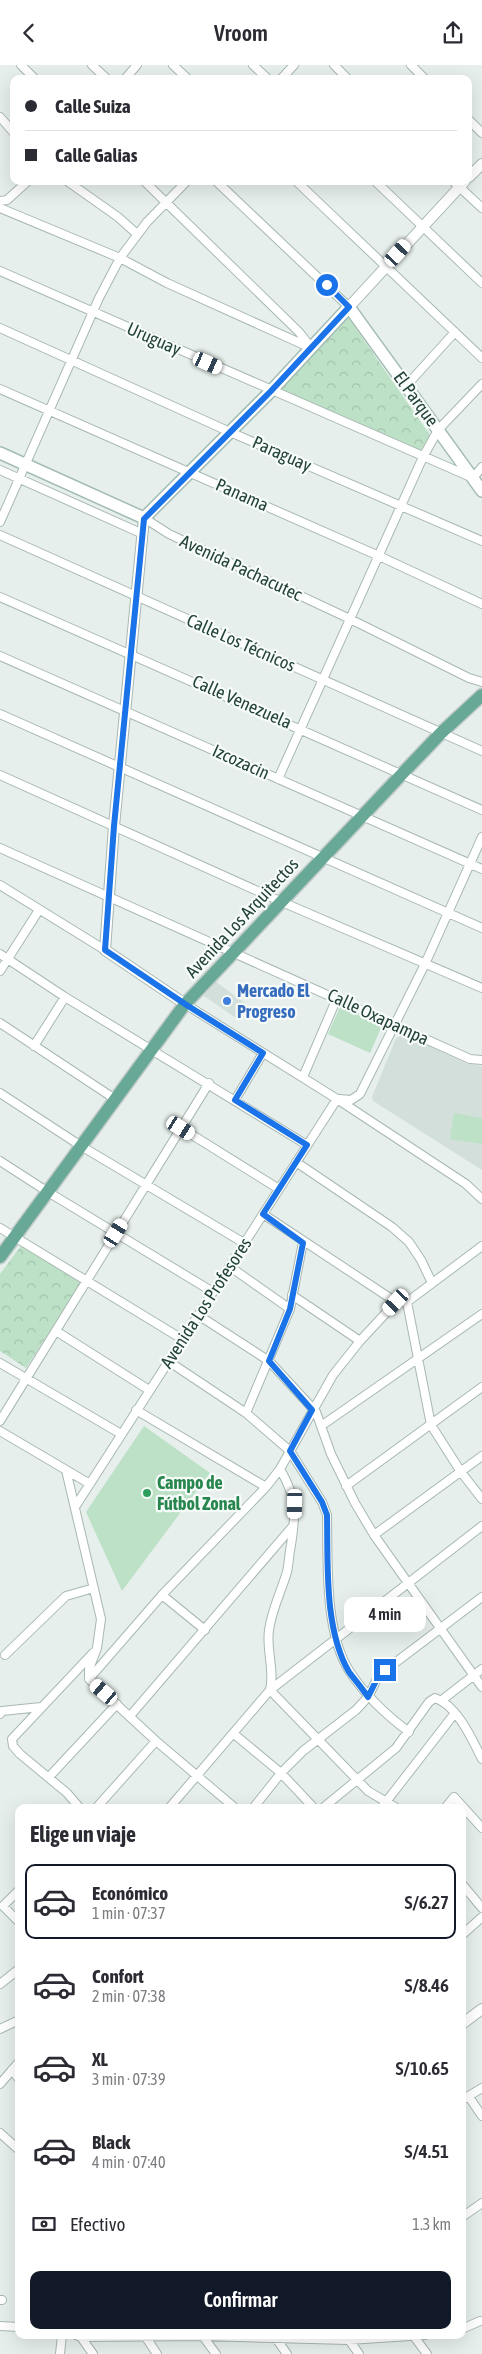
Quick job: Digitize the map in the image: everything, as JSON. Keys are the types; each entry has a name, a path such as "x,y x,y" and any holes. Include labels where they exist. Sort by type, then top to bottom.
{"main road":[{"path":"144,519 271,391 349,307"},
{"name":"El Parque","path":"349,307 482,491"},
{"name":"Avenida Pachacutec","path":"0,453 144,519"},
{"name":"Avenida Los Arquitectos","path":"0,1257 185,1004 441,733 482,695"}],"street":[{"path":"21,65 32,75"},
{"path":"92,65 103,75"},
{"path":"128,75 137,65"},
{"path":"173,65 184,75"},
{"path":"253,65 264,75"},
{"path":"285,75 294,65"},
{"path":"334,65 344,75"},
{"path":"411,65 421,75"},
{"path":"0,117 10,128"},
{"path":"472,123 482,133"},
{"path":"472,174 482,163"},
{"path":"0,201 7,200 24,185"},
{"path":"74,185 118,217 137,234"},
{"path":"148,185 299,332 311,347"},
{"path":"0,522 93,312 120,258 137,234 183,185"},
{"path":"220,185 349,307 457,185"},
{"path":"300,185 482,358"},
{"path":"379,185 482,283"},
{"path":"461,185 482,208"},
{"path":"0,209 120,258 167,283 311,347"},
{"name":"Uruguay","path":"0,271 473,478"},
{"name":"Paraguay","path":"0,328 230,432 482,541"},
{"path":"406,386 455,332"},
{"path":"278,779 423,457 438,430 482,384"},
{"name":"Panama","path":"0,389 191,472 482,604"},
{"path":"473,478 482,467"},
{"path":"0,470 143,533"},
{"path":"105,950 114,826 144,519"},
{"name":"Avenida Pachacutec","path":"144,519 169,534 350,619 469,678 482,682"},
{"name":"Calle Los Técnicos","path":"0,535 482,751"},
{"name":"Calle Venezuela","path":"0,597 301,728 482,810"},
{"name":"Izcozacin","path":"0,656 482,869"},
{"path":"0,714 482,928"},
{"path":"0,775 282,902 482,989"},
{"path":"337,1099 351,1100 360,1094 425,964 482,837"},
{"name":"Calle Oxapampa","path":"0,848 470,1059 482,1060"},
{"path":"0,885 337,1099 401,1143 454,1176 482,1199"},
{"path":"0,971 39,910"},
{"path":"0,954 65,997 307,1145"},
{"path":"34,1045 65,997"},
{"path":"303,1077 337,998"},
{"path":"0,1023 115,1099"},
{"path":"235,1100 263,1053"},
{"path":"0,1421 208,1083"},
{"path":"0,1093 82,1146 147,1183 244,1243"},
{"name":"Avenida Los Profesores","path":"75,1507 337,1099"},
{"path":"181,1128 279,1189"},
{"path":"0,1161 213,1292"},
{"path":"296,1162 392,1227 409,1241 432,1283"},
{"path":"263,1214 303,1243 396,1302 407,1302 482,1246"},
{"path":"0,1228 182,1339"},
{"path":"246,1413 290,1309 303,1243"},
{"path":"229,1266 290,1309"},
{"path":"292,1295 360,1341"},
{"path":"89,1679 162,1595 266,1487 280,1469 333,1375 360,1341 396,1302"},
{"path":"407,1302 420,1358 431,1425 482,1499"},
{"path":"321,1426 482,1314"},
{"path":"198,1315 269,1361 312,1410 316,1412 331,1454 346,1486 374,1535 482,1687"},
{"path":"56,1331 149,1390"},
{"path":"168,1361 246,1413 290,1451 322,1502 327,1515 330,1612 337,1639 349,1671 368,1697 409,1732"},
{"path":"0,1363 121,1433"},
{"path":"346,1486 482,1387"},
{"path":"136,1410 266,1487"},
{"path":"0,1431 90,1484"},
{"path":"374,1535 482,1456"},
{"path":"270,1690 273,1677 268,1632 273,1606 287,1571 295,1504 290,1486 280,1469"},
{"path":"66,1470 101,1619 97,1649 89,1669 89,1679 156,1741 231,1804"},
{"path":"130,1716 294,1524"},
{"path":"173,1804 270,1690 482,1526"},
{"path":"5,1655 66,1596 94,1588"},
{"path":"162,1595 204,1630"},
{"path":"256,1804 281,1773 303,1751 356,1710 368,1697 379,1675 482,1597"},
{"path":"76,1804 48,1777 20,1754 13,1746 12,1739 40,1707 97,1649"},
{"path":"442,1700 482,1669"},
{"path":"270,1690 368,1791 385,1804 455,1713"},
{"path":"328,1804 396,1749 429,1702 434,1698 442,1700 455,1713 482,1759"},
{"path":"48,1777 117,1704"},
{"path":"0,1715 2,1711 40,1707"},
{"path":"234,1733 281,1773 310,1804"},
{"path":"474,1744 482,1739"},
{"path":"100,1804 156,1741"},
{"path":"448,1804 454,1797 460,1804"},
{"path":"466,1810 482,1828"},
{"path":"466,1889 482,1908"},
{"path":"15,1894 3,1906 15,1918"},
{"path":"466,1931 482,1917"},
{"path":"0,1984 15,1972"},
{"path":"466,2021 482,2009"},
{"path":"0,2029 15,2022"},
{"path":"0,2084 15,2067"},
{"path":"12,2070 15,2074"},
{"path":"482,2088 466,2098 482,2116"},
{"path":"0,2133 15,2146"},
{"path":"466,2214 482,2203"},
{"path":"466,2327 480,2319"},
{"path":"0,2326 15,2327"},
{"path":"60,2354 62,2339"},
{"path":"81,2339 93,2354"},
{"path":"146,2339 156,2354"},
{"path":"205,2339 216,2354"},
{"path":"276,2339 287,2354"},
{"path":"348,2339 359,2354"},
{"path":"415,2339 427,2354"}],"shaded area":[{"name":"Mercado El Progreso","path":"215,981 246,1004 239,1020 204,996"},
{"path":"404,1034 468,1064 482,1066 482,1170 373,1101 372,1097 396,1038"}],"green space":[{"path":"347,316 430,435 419,453 277,389"},
{"path":"340,1007 382,1026 370,1053 328,1034"},
{"path":"454,1113 482,1118 482,1144 450,1139"},
{"path":"21,1246 81,1283 26,1368 0,1351 0,1274"},
{"name":"Campo de Fútbol Zonal","path":"144,1426 210,1473 122,1591 86,1512"}],"place":[{"name":"Mercado El Progreso","path":"227,1001"},
{"name":"Campo de Fútbol Zonal","path":"147,1493"}],"route":[{"path":"327,285 349,307 271,391 144,519 114,826 105,950 185,1004 263,1053 235,1100 307,1145 263,1214 303,1243 290,1309 269,1361 312,1410 290,1451 322,1502 327,1515 330,1612 337,1639 349,1671 368,1697 379,1675 385,1670"}]}
